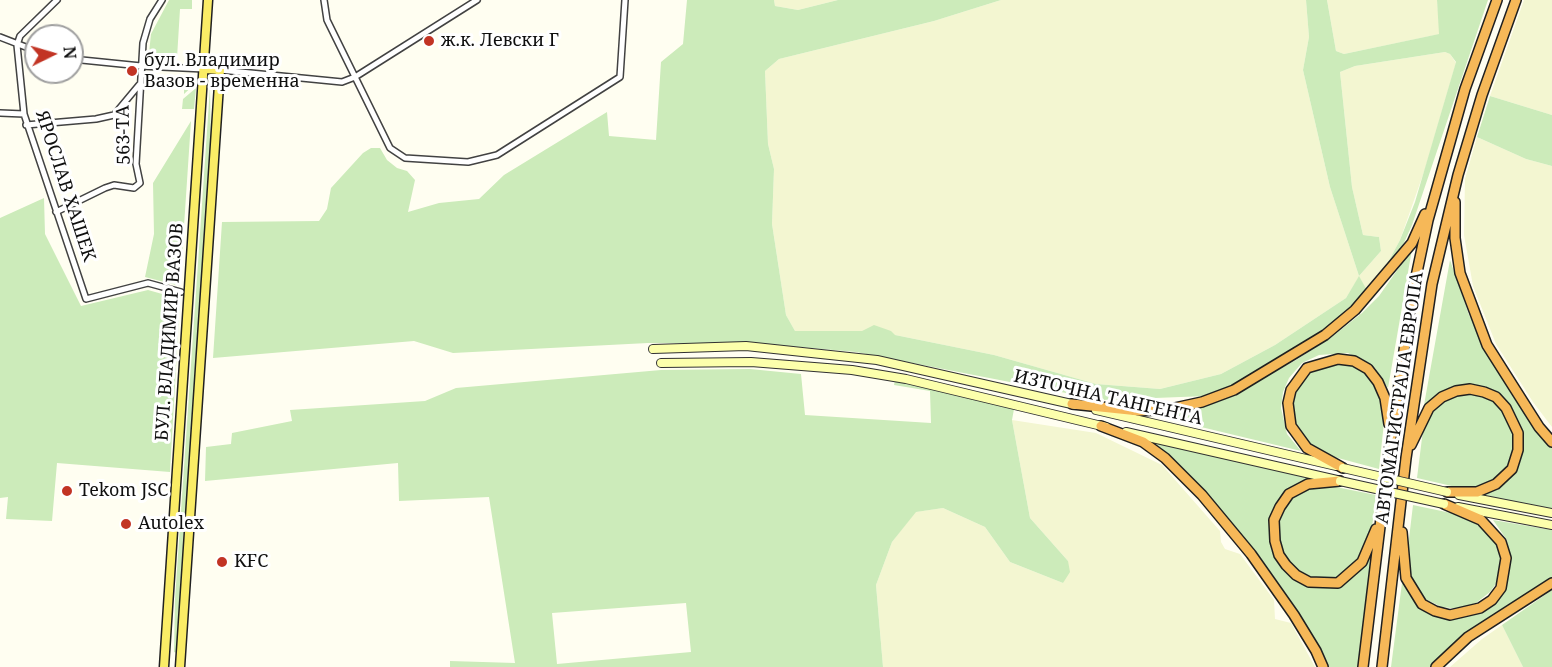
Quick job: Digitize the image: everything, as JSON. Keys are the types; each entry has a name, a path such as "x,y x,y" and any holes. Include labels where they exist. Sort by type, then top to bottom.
{"highway":[{"name":"АВТОМАГИСТРАЛА ЕВРОПА","path":"1363,667 1390,444 1413,291 1440,172 1465,88 1497,0"},
{"name":"АВТОМАГИСТРАЛА ЕВРОПА","path":"1382,667 1423,335 1458,175 1482,95 1516,0"},
{"path":"1072,404 1139,411 1170,409 1202,402 1234,390 1317,340 1355,310 1412,243 1428,209 1440,172"},
{"path":"1458,175 1455,238 1460,273 1471,306 1487,345 1539,427 1552,442"},
{"path":"1343,468 1307,448 1291,426 1288,403 1291,390 1307,368 1338,359 1354,360 1368,369 1378,382 1385,398 1390,444"},
{"path":"1406,458 1421,420 1429,408 1442,397 1470,389 1496,397 1513,418 1518,433 1518,450 1512,469 1496,484 1477,492 1447,492"},
{"path":"1101,426 1150,447 1165,458 1202,495 1251,554 1294,615 1323,667"},
{"path":"1340,481 1308,484 1289,494 1280,507 1275,520 1275,541 1279,555 1296,575 1322,585 1338,583 1350,575 1362,562 1383,507"},
{"path":"1400,511 1404,564 1411,590 1422,604 1435,611 1450,615 1465,613 1492,600 1501,588 1506,558 1501,542 1481,519 1444,504"},
{"path":"1436,667 1468,637 1552,583"}],"main road":[{"name":"БУЛ. ВЛАДИМИР ВАЗОВ","path":"164,667 208,0"},
{"path":"204,69 220,70"},
{"name":"БУЛ. ВЛАДИМИР ВАЗОВ","path":"180,667 220,70"}],"street":[{"path":"18,45 20,36 27,27 57,0"},
{"name":"563-ТА","path":"56,212 105,188 114,185 134,188 140,183 136,164 141,66 146,30 162,0"},
{"path":"324,0 327,20 390,148 400,157 458,162 486,159 516,144 620,77 625,0"},
{"path":"220,70 335,84 355,77 477,0"},
{"path":"0,37 24,47"},
{"name":"ЯРОСЛАВ ХАШЕК","path":"18,45 26,125 86,299 148,283 181,292"},
{"path":"84,60 204,69"},
{"path":"26,125 96,119 114,115 140,85"},
{"path":"0,113 24,114"},
{"name":"ИЗТОЧНА ТАНГЕНТА","path":"653,349 746,346 877,360 1447,492 1552,513"},
{"name":"ИЗТОЧНА ТАНГЕНТА","path":"661,363 751,362 852,370 935,385 1340,481 1552,525"}],"green space":[{"path":"169,0 192,0 192,9 180,9 177,58 152,57 149,53 151,34"},
{"path":"687,0 774,0 775,6 798,10 838,0 1001,0 934,21 779,59 765,71 768,144 774,169 772,224 786,315 795,331 862,331 874,325 891,331 895,335 994,355 1096,384 1160,389 1221,374 1275,345 1346,298 1359,276 1368,292 1323,333 1249,378 1207,396 1102,400 856,352 765,344 648,343 453,353 414,341 213,358 222,222 319,221 327,209 331,188 363,153 371,148 380,148 387,160 397,168 407,171 415,180 408,212 439,203 479,199 504,175 607,112 609,136 656,140 661,62 683,44"},
{"path":"774,0 838,0 798,10 775,6"},
{"path":"1001,0 1306,0 1309,37 1303,70 1330,187 1359,276 1381,251 1379,237 1363,235 1352,187 1340,72 1355,66 1445,52 1450,54 1456,63 1425,169 1400,240 1378,281 1368,292 1359,277 1346,298 1275,345 1221,374 1160,389 1096,384 994,355 895,335 862,331 795,331 786,315 772,224 774,169 768,144 765,71 779,59 934,21"},
{"path":"1306,0 1327,0 1336,51 1344,54 1439,34 1437,0 1488,0 1412,225 1398,256 1378,281 1400,240 1415,202 1456,62 1450,54 1445,52 1355,66 1340,72 1352,187 1363,235 1379,237 1381,251 1359,276 1330,187 1303,70 1309,37"},
{"path":"1327,0 1437,0 1440,34 1344,54 1336,51"},
{"path":"1524,0 1552,0 1552,115 1490,96"},
{"path":"184,75 196,80 196,83 184,94"},
{"path":"210,87 211,151 177,653 174,652 175,599"},
{"path":"196,88 194,109 182,109 183,99"},
{"path":"1490,96 1552,115 1552,166 1526,159 1477,137"},
{"path":"191,121 180,286 145,277 154,234 153,183"},
{"path":"1477,137 1526,159 1552,166 1552,427 1496,344 1473,286 1464,235 1465,179"},
{"path":"44,198 45,234 81,306 148,290 180,299 170,472 57,463 52,521 6,519 8,497 0,498 0,218"},
{"path":"1412,249 1388,388 1375,368 1348,353 1319,355 1302,363 1289,378 1283,392 1281,408 1287,434 1301,451 1147,414 1179,411 1221,401 1296,360 1333,336 1362,313 1379,296"},
{"path":"1450,260 1469,315 1482,339 1552,446 1552,510 1466,495 1510,475 1520,431 1486,390 1446,392 1424,405"},
{"path":"1355,362 1375,381 1385,413 1379,469 1323,454 1301,440 1291,414 1294,389 1309,370 1322,363"},
{"path":"750,369 801,374 805,415 931,423 930,391 894,385 895,380 1014,409 1012,420 1030,518 1068,561 1070,572 1063,583 1010,562 985,527 943,508 916,512 892,542 876,585 883,667 450,667 450,661 515,663 489,497 399,501 398,463 205,481 206,447 231,444 232,433 292,421 290,410 425,401 456,388 661,370","holes":["686,603 691,652 557,664 552,613"]},
{"path":"1474,392 1499,402 1515,430 1517,450 1511,467 1498,480 1480,488 1456,487 1417,478 1424,422 1437,404 1449,396"},
{"path":"1012,420 1096,433 1162,465 1220,531 1221,542 1225,549 1240,554 1274,600 1275,619 1291,623 1315,667 883,667 876,585 892,542 915,512 943,508 985,527 1010,562 1063,583 1068,561 1030,518"},
{"path":"1144,439 1321,479 1301,482 1283,495 1270,517 1271,550 1293,578 1316,588 1335,587 1347,582 1367,560 1377,534 1361,667 1327,667 1261,562"},
{"path":"1321,484 1376,495 1371,535 1363,556 1349,573 1332,581 1312,580 1296,571 1285,557 1278,542 1278,523 1282,510 1294,495 1310,486"},
{"path":"1413,505 1451,513 1478,523 1501,546 1500,578 1490,592 1476,603 1459,609 1442,607 1425,599 1419,592 1406,564"},
{"path":"1493,520 1552,530 1552,580 1433,667 1391,667 1402,583 1413,597 1461,617 1501,593 1510,564 1507,540"},
{"path":"1552,590 1552,667 1523,667 1502,625"},
{"path":"1502,625 1523,667 1450,667 1482,639"}],"place":[{"name":"ж.к. Левски Г","path":"429,41"},
{"name":"бул. Владимир Вазов - временна","path":"132,71"},
{"name":"Tekom JSC","path":"67,491"},
{"name":"Autolex","path":"126,524"},
{"name":"KFC","path":"222,562"}]}
